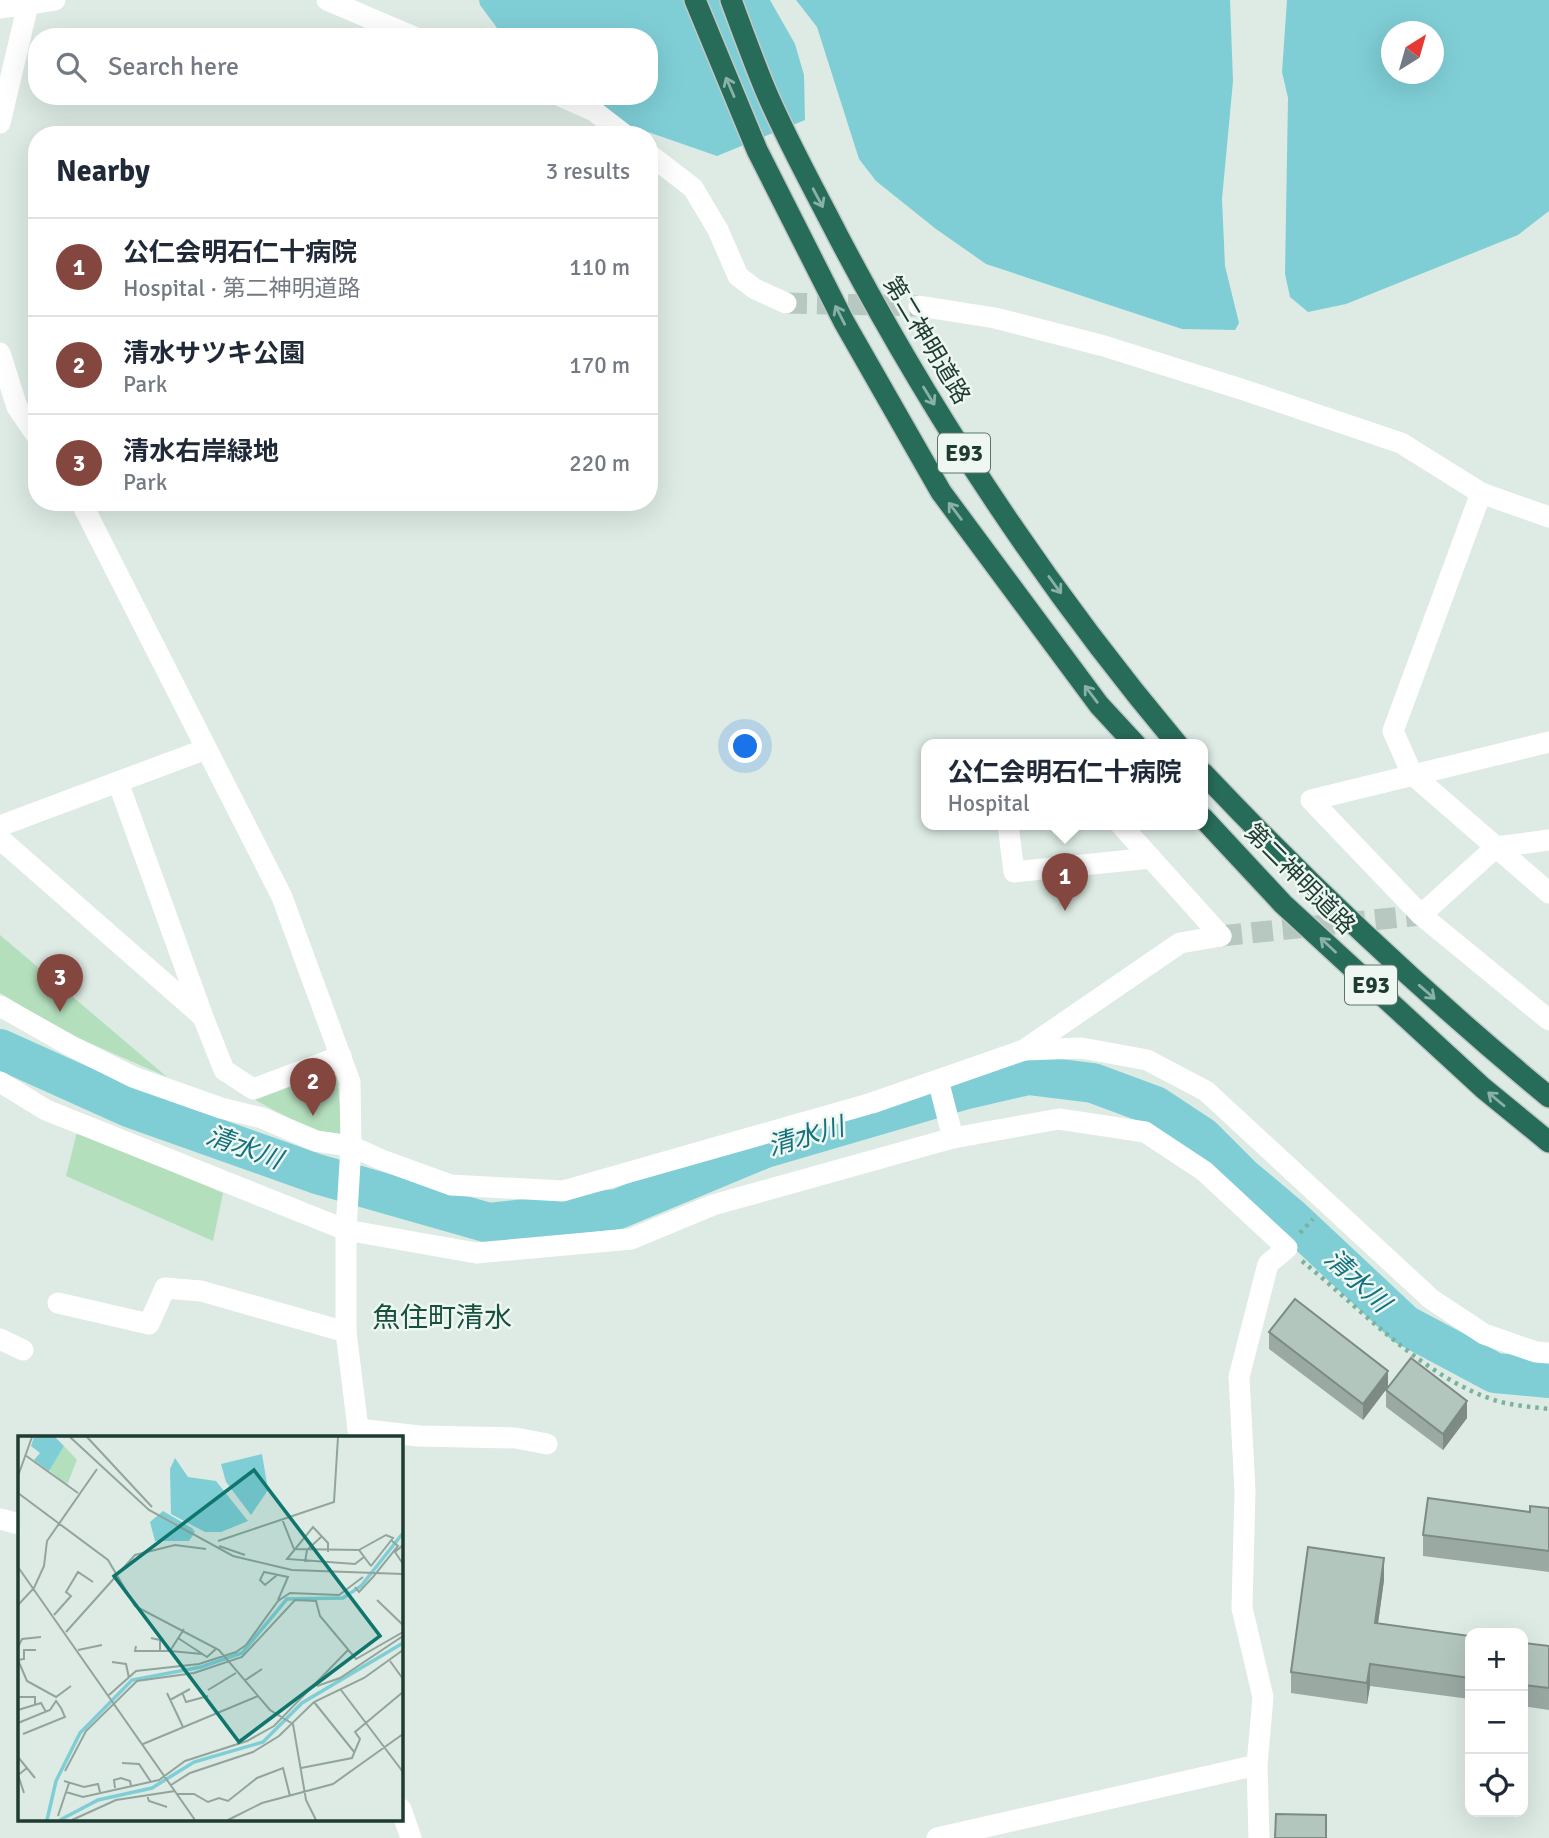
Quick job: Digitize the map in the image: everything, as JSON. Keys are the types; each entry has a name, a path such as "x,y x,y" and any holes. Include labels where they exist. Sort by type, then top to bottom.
{"highway":[{"name":"E93","path":"695,0 757,150 844,323 941,492 1099,705 1130,739"},
{"name":"第二神明道路","path":"731,0 765,89 787,137 883,322 994,500 1118,674 1173,739"},
{"name":"第二神明道路","path":"1208,778 1264,838 1377,948 1549,1097"},
{"name":"第二神明道路","path":"1208,823 1283,904 1483,1088 1549,1142"}],"street":[{"path":"0,8 55,0"},
{"path":"327,0 393,28"},
{"path":"0,122 29,2"},
{"path":"580,105 594,111 613,126"},
{"path":"658,161 694,188 718,230 738,276 755,289 786,303"},
{"path":"919,306 1007,321 1104,346 1244,390 1401,443 1481,493 1549,517"},
{"path":"0,353 17,407 28,423"},
{"path":"1481,493 1393,731 1412,774 1549,893"},
{"path":"86,511 282,897 350,1082 346,1332 358,1433 516,1438 547,1444"},
{"path":"1549,742 1311,800 1421,915 1549,1020"},
{"path":"0,826 206,749"},
{"path":"118,782 224,1070 253,1089 341,1056"},
{"path":"1009,830 1014,873 1151,858"},
{"path":"0,1006 133,1077 221,1108 262,1118 316,1141 351,1146 451,1185 563,1191 872,1102 1024,1050 1180,943 1221,936 1126,830"},
{"path":"0,839 203,1017"},
{"path":"1421,915 1496,847 1549,840"},
{"path":"1024,1050 1082,1048 1147,1060 1206,1091 1431,1299 1484,1334 1536,1353 1549,1353"},
{"path":"938,1080 953,1138"},
{"path":"0,1082 46,1110 346,1230 476,1253 631,1239 713,1205 953,1138 1059,1119 1145,1132 1204,1171 1287,1248 1268,1264 1239,1377 1245,1491 1242,1608 1263,1697 1257,1765 1259,1838"},
{"path":"58,1303 149,1324 165,1288 201,1291 346,1332"},
{"path":"0,1339 23,1350"},
{"path":"0,1519 18,1524"},
{"path":"937,1838 1257,1765"},
{"path":"402,1812 411,1838"}],"path":[{"path":"1328,1202 1287,1248 1368,1319 1446,1378 1500,1401 1549,1409"}],"green space":[{"path":"0,935 167,1077 60,1030 0,993"},
{"path":"330,1072 337,1077 343,1138 315,1132 255,1100"},
{"path":"77,1132 223,1193 213,1241 66,1176"}],"water":[{"path":"479,0 770,0 795,44 804,75 805,120 717,156 658,135 658,126 628,125 600,105 658,105 658,28 497,28"},
{"path":"796,0 1230,0 1233,81 1222,199 1225,266 1239,323 1235,330 1182,329 986,264 936,229 876,181 859,159 817,27"},
{"path":"1287,0 1549,0 1549,211 1518,235 1346,304 1308,312 1290,297 1285,274 1288,98 1282,72"}],"building":[{"path":"1295,1299 1388,1371 1363,1404 1269,1332"},
{"path":"1411,1358 1467,1401 1443,1434 1386,1390"},
{"path":"1428,1498 1530,1512 1530,1506 1549,1508 1549,1551 1423,1535"},
{"path":"1308,1547 1384,1558 1375,1623 1465,1635 1465,1677 1370,1664 1367,1683 1291,1672"},
{"path":"1528,1644 1549,1646 1549,1688 1528,1686"},
{"path":"1276,1814 1326,1815 1326,1838 1275,1838"}],"waterway":[{"name":"清水川","path":"0,1049 131,1108 317,1174 489,1223 618,1209 765,1148 963,1090 1028,1075 1093,1083 1155,1106 1202,1137 1241,1176 1292,1219 1405,1325 1495,1373 1549,1378"}],"tunnel":[{"path":"786,303 919,306"},
{"path":"1221,936 1421,915"}],"place":[{"name":"公仁会明石仁十病院","path":"1065,911"},
{"name":"清水右岸緑地","path":"60,1012"},
{"name":"清水サツキ公園","path":"313,1116"}],"district":[{"name":"魚住町清水","path":"442,1318"}]}
